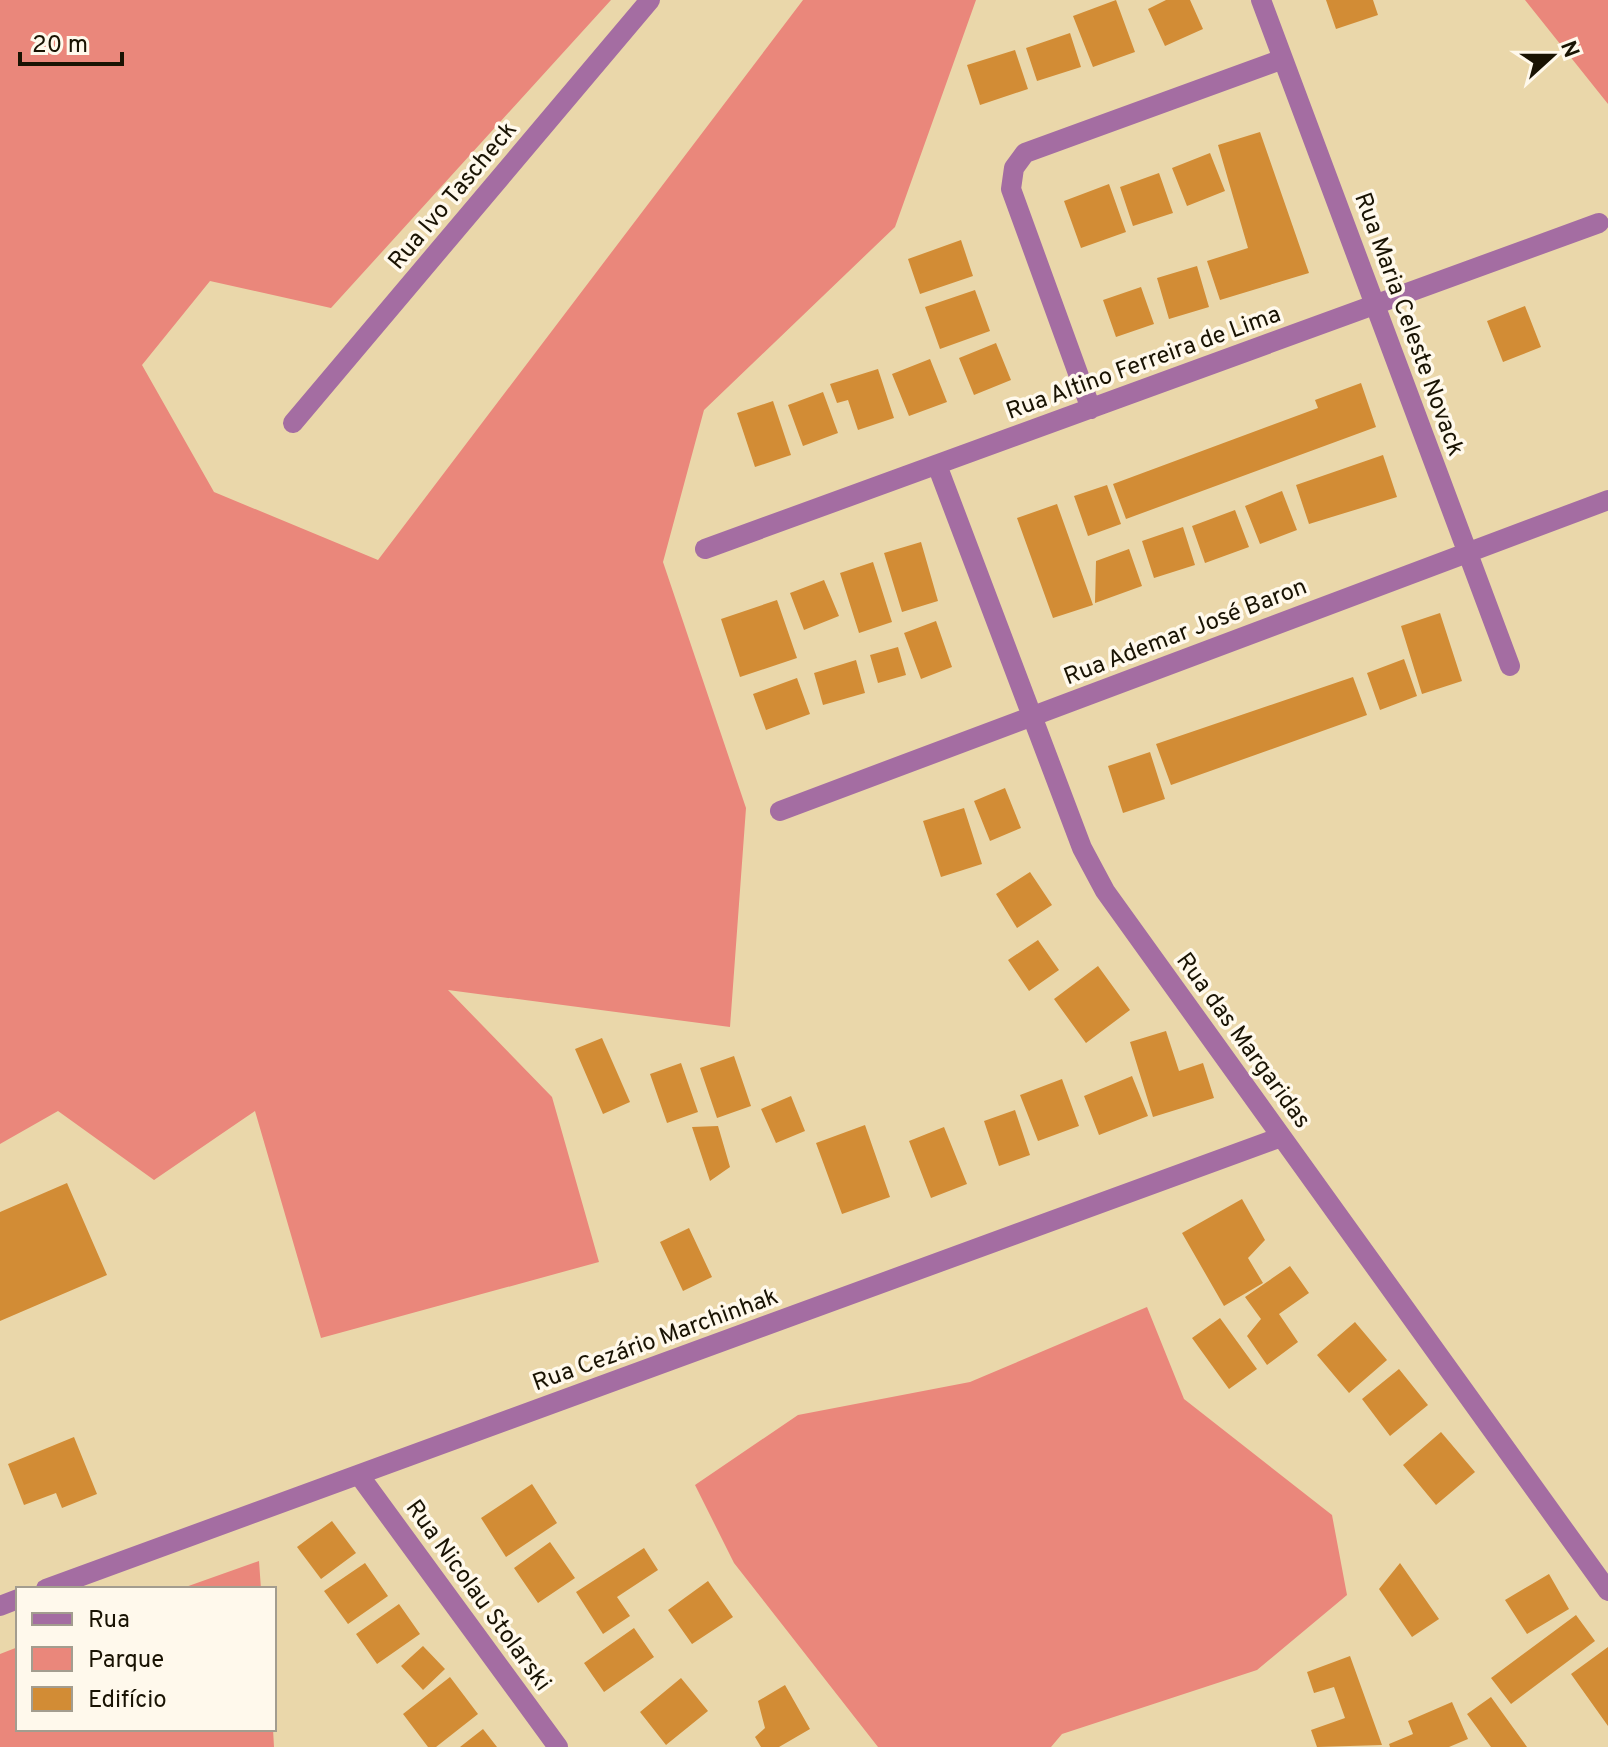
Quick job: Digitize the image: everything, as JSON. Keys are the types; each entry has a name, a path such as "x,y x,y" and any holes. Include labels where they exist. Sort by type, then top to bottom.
{"street":[{"name":"Rua Ivo Tascheck","path":"293,423 650,0"},
{"name":"Rua Maria Celeste Novack","path":"1261,0 1510,666"},
{"path":"1091,409 1011,189 1014,168 1025,153 1283,59"},
{"name":"Rua Altino Ferreira de Lima","path":"705,549 1599,223"},
{"name":"Rua das Margaridas","path":"937,465 1082,848 1105,891 1608,1591"},
{"name":"Rua Ademar José Baron","path":"780,811 1608,500"},
{"name":"Rua Cezário Marchinhak","path":"51,1587 1281,1137"},
{"name":"Rua Nicolau Stolarski","path":"359,1475 558,1747"}],"green space":[{"path":"0,0 611,0 331,308 210,281 142,365 214,492 378,560 803,0 976,0 895,227 704,410 663,562 746,808 730,1027 448,990 552,1097 599,1262 321,1338 255,1111 154,1180 58,1111 0,1144"},
{"path":"1525,0 1608,0 1608,104"},
{"path":"1147,1307 1184,1399 1332,1515 1347,1595 1257,1670 1062,1734 1051,1747 878,1747 734,1563 695,1485 798,1415 970,1382"},
{"path":"259,1561 261,1587 186,1587"},
{"path":"16,1648 16,1731 273,1731 274,1747 0,1747 0,1654"}],"building":[{"path":"1116,0 1135,52 1093,67 1073,16"},
{"path":"1166,0 1190,0 1203,29 1165,46 1148,9"},
{"path":"1326,0 1373,0 1378,15 1336,29"},
{"path":"1070,33 1081,67 1037,81 1026,48"},
{"path":"1015,50 1028,89 980,105 967,65"},
{"path":"1260,132 1309,273 1220,300 1207,261 1248,248 1218,145"},
{"path":"1210,153 1225,191 1187,206 1172,168"},
{"path":"1159,173 1173,213 1133,226 1120,187"},
{"path":"1109,184 1126,232 1081,248 1064,201"},
{"path":"961,240 973,276 920,294 908,259"},
{"path":"1197,266 1209,307 1169,319 1157,278"},
{"path":"1141,287 1154,324 1116,337 1103,300"},
{"path":"975,290 990,331 940,349 925,307"},
{"path":"1525,306 1541,347 1503,362 1487,321"},
{"path":"996,343 1011,380 974,395 959,358"},
{"path":"930,359 947,402 909,416 892,374"},
{"path":"878,369 894,418 858,430 848,400 837,403 830,384"},
{"path":"1361,383 1376,427 1126,519 1113,484 1318,408 1315,400"},
{"path":"823,392 838,433 803,446 788,405"},
{"path":"773,401 791,455 755,467 737,413"},
{"path":"1383,455 1397,497 1309,524 1296,485"},
{"path":"1107,485 1121,524 1088,536 1074,496"},
{"path":"1282,491 1297,530 1260,544 1245,506"},
{"path":"1057,504 1093,605 1053,618 1017,518"},
{"path":"1235,510 1249,547 1205,563 1192,526"},
{"path":"1183,527 1195,565 1154,578 1142,541"},
{"path":"921,542 938,601 902,612 884,553"},
{"path":"1129,549 1142,586 1095,603 1096,561"},
{"path":"873,562 892,622 859,633 840,573"},
{"path":"824,580 839,616 804,630 790,593"},
{"path":"777,600 797,658 740,677 721,619"},
{"path":"1440,613 1462,681 1422,694 1401,626"},
{"path":"936,621 952,667 921,679 904,633"},
{"path":"898,647 906,675 878,683 870,655"},
{"path":"1404,659 1417,696 1380,710 1367,673"},
{"path":"856,660 865,693 823,705 814,673"},
{"path":"1353,677 1367,715 1171,785 1156,744"},
{"path":"797,678 810,714 766,730 753,694"},
{"path":"1150,752 1165,799 1123,813 1108,766"},
{"path":"1005,788 1021,828 990,841 974,801"},
{"path":"964,808 982,864 941,877 923,821"},
{"path":"1030,872 1052,905 1017,928 996,894"},
{"path":"1038,940 1059,970 1029,991 1008,960"},
{"path":"1098,966 1130,1010 1086,1043 1054,999"},
{"path":"1166,1031 1179,1071 1203,1063 1214,1098 1153,1117 1130,1042"},
{"path":"602,1038 630,1102 603,1114 575,1049"},
{"path":"734,1056 751,1106 717,1118 700,1068"},
{"path":"681,1063 698,1112 667,1123 650,1074"},
{"path":"1132,1076 1148,1116 1099,1135 1084,1096"},
{"path":"1062,1079 1079,1126 1038,1141 1020,1095"},
{"path":"791,1096 805,1131 776,1143 761,1109"},
{"path":"1015,1110 1030,1155 999,1166 984,1121"},
{"path":"865,1125 890,1197 842,1214 816,1143"},
{"path":"718,1126 730,1167 710,1181 692,1127"},
{"path":"944,1127 967,1184 931,1198 909,1141"},
{"path":"67,1183 107,1275 0,1321 0,1212"},
{"path":"1242,1199 1265,1240 1248,1258 1263,1283 1224,1306 1182,1233"},
{"path":"689,1228 712,1277 683,1291 660,1242"},
{"path":"1290,1266 1309,1293 1279,1314 1298,1342 1267,1365 1247,1336 1261,1319 1245,1297"},
{"path":"1220,1318 1257,1369 1229,1389 1192,1338"},
{"path":"1355,1322 1387,1360 1349,1393 1317,1355"},
{"path":"1399,1369 1428,1405 1390,1436 1362,1399"},
{"path":"1441,1432 1475,1472 1436,1505 1403,1465"},
{"path":"74,1437 97,1494 62,1508 56,1493 24,1505 8,1464"},
{"path":"532,1484 557,1523 506,1557 481,1518"},
{"path":"332,1521 356,1553 321,1579 297,1547"},
{"path":"550,1542 575,1578 538,1603 514,1568"},
{"path":"644,1548 658,1570 617,1597 630,1616 603,1634 576,1592"},
{"path":"365,1563 388,1596 348,1624 324,1591"},
{"path":"1400,1563 1439,1619 1412,1637 1379,1589"},
{"path":"1549,1574 1569,1609 1527,1634 1505,1600"},
{"path":"708,1581 733,1617 692,1644 668,1610"},
{"path":"399,1604 420,1634 377,1664 356,1634"},
{"path":"1576,1615 1595,1641 1511,1704 1491,1678"},
{"path":"634,1628 654,1657 604,1692 584,1663"},
{"path":"423,1646 445,1669 423,1690 401,1666"},
{"path":"1608,1647 1608,1726 1571,1674"},
{"path":"1350,1656 1382,1745 1317,1747 1311,1730 1345,1718 1334,1687 1314,1693 1307,1672"},
{"path":"450,1677 478,1714 436,1747 428,1747 403,1714"},
{"path":"681,1678 708,1711 666,1745 640,1712"},
{"path":"785,1685 810,1729 779,1747 761,1747 755,1737 765,1728 758,1701"},
{"path":"1491,1697 1527,1747 1491,1747 1467,1714"},
{"path":"1452,1702 1468,1739 1449,1747 1390,1747 1389,1744 1413,1734 1408,1721"},
{"path":"483,1729 497,1747 460,1747"}]}
